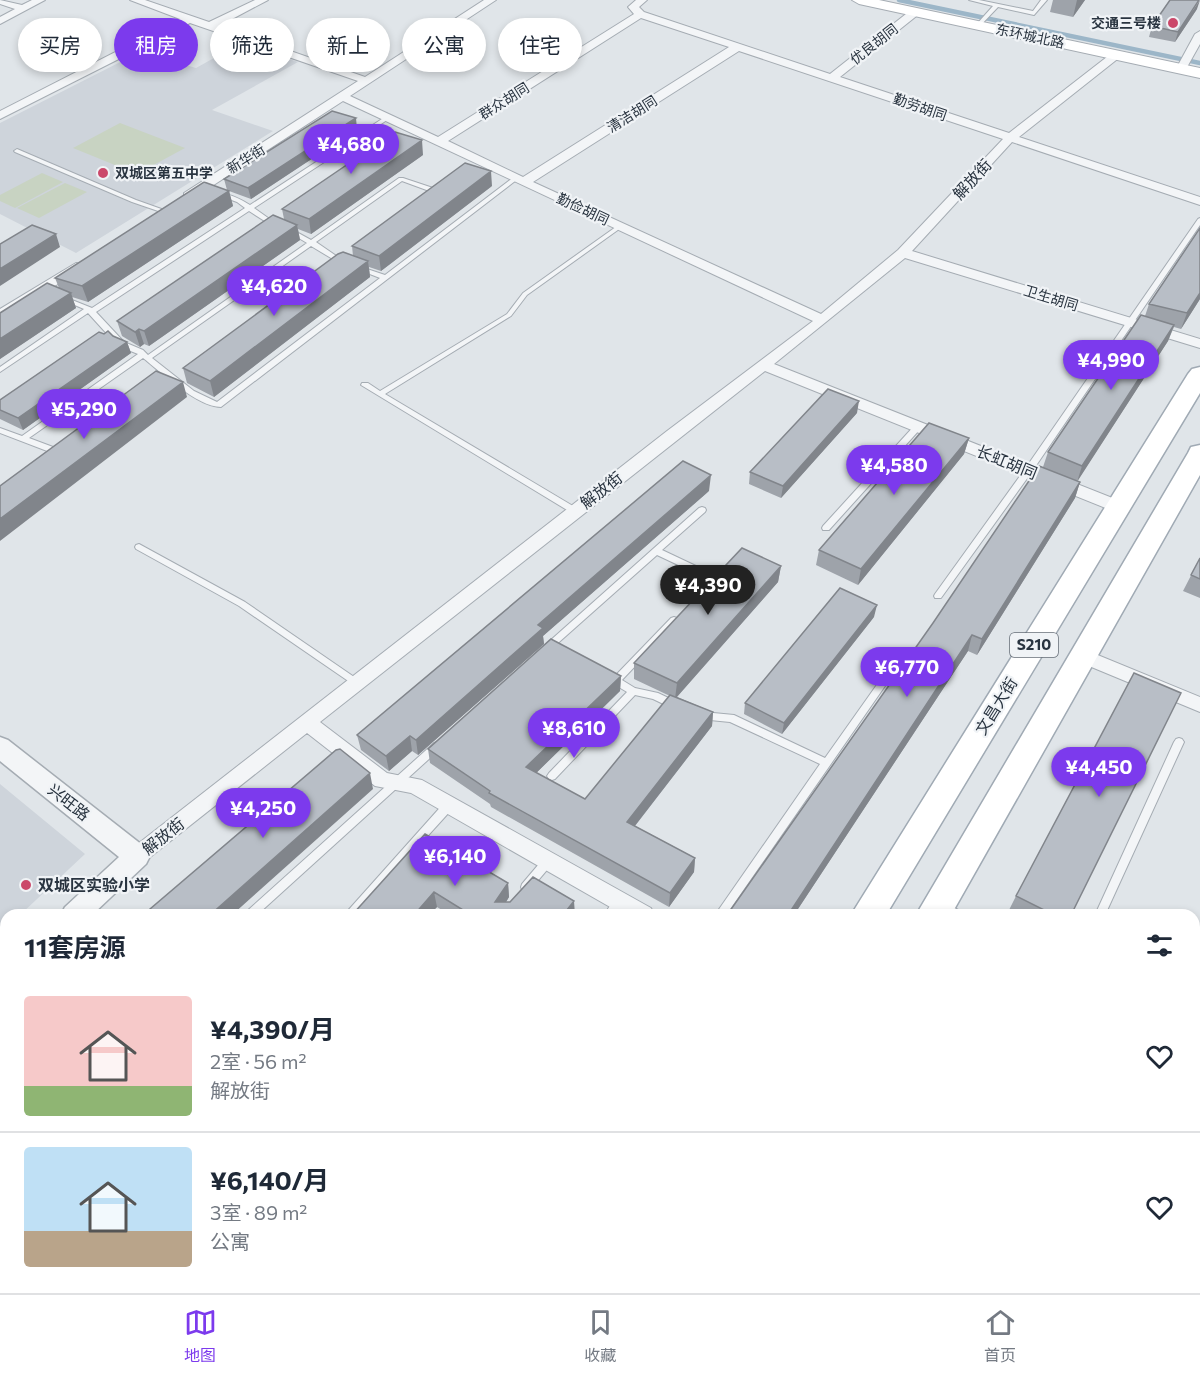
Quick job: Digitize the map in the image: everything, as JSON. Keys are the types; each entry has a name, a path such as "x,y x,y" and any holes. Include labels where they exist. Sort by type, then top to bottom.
{"main road":[{"name":"东环城北路","path":"860,0 915,12 983,21 1116,55 1188,59 1200,73"},
{"name":"文昌大街","path":"872,909 1200,374"},
{"path":"945,909 1083,656 1200,453"}],"street":[{"path":"0,0 23,9"},
{"path":"0,21 40,0"},
{"path":"135,0 191,18"},
{"path":"226,18 263,0"},
{"name":"新华街","path":"159,214 343,98 491,0"},
{"path":"640,14 633,7 642,0"},
{"name":"优良胡同","path":"833,77 915,12"},
{"name":"勤劳胡同","path":"640,14 1200,201"},
{"name":"群众胡同","path":"440,141 640,14"},
{"path":"1188,59 1200,34"},
{"name":"清洁胡同","path":"520,180 739,46"},
{"path":"294,55 367,81"},
{"name":"解放街","path":"80,909 137,856 762,364 823,320 903,253 1009,139 1116,55"},
{"path":"0,116 114,58"},
{"name":"勤俭胡同","path":"343,98 440,141 739,284 823,320"},
{"name":"卫生胡同","path":"903,253 1200,344"},
{"path":"0,315 45,291 88,259"},
{"name":"长虹胡同","path":"762,364 1119,507"},
{"path":"1083,656 1200,705"},
{"path":"307,722 382,780 415,786 548,861 614,908"},
{"name":"兴旺路","path":"0,747 137,856"}],"lane":[{"path":"972,0 1034,13 1044,0"},
{"path":"983,21 997,5"},
{"path":"0,370 387,118"},
{"path":"17,151 159,214"},
{"path":"338,152 370,161 360,167"},
{"path":"23,440 401,179 437,191 428,198"},
{"path":"60,297 90,311 121,344 146,356 191,393 218,405 384,277 520,180"},
{"path":"201,188 239,201 274,225 304,237 309,243 342,262 384,277"},
{"path":"265,232 284,219"},
{"path":"938,596 1029,471 1200,220"},
{"path":"380,394 509,315 525,294 620,226"},
{"path":"332,269 351,255"},
{"path":"112,336 122,330"},
{"path":"159,379 168,372"},
{"path":"179,383 189,376"},
{"path":"365,384 575,511"},
{"path":"826,528 918,427"},
{"path":"1,432 57,454"},
{"path":"47,460 66,447"},
{"path":"541,654 554,649 702,510"},
{"path":"139,547 242,604 357,683"},
{"path":"657,551 714,578 698,596"},
{"path":"616,681 682,613"},
{"path":"597,671 633,690 655,696 686,710"},
{"path":"724,909 891,671"},
{"path":"552,777 633,690"},
{"path":"696,715 731,718 827,763"},
{"path":"257,909 447,737"},
{"path":"1103,909 1179,742"},
{"path":"354,909 449,805"},
{"path":"518,897 548,861"}],"shaded area":[{"name":"双城区第五中学","path":"210,60 210,72 280,72 212,110 273,131 76,253 0,214 0,123 114,65 114,72 198,72 198,67"},
{"name":"双城区实验小学","path":"0,784 85,854 26,909 0,909"}],"green space":[{"path":"120,123 185,148 137,174 73,148"},
{"path":"42,173 63,182 15,208 0,201 0,195"},
{"path":"65,183 87,192 39,218 17,208"}],"building":[{"path":"1170,0 1199,0 1178,32 1152,26"},
{"path":"332,111 356,118 248,188 224,179"},
{"path":"395,132 422,140 309,219 282,209"},
{"path":"465,163 491,171 379,256 352,246"},
{"path":"204,182 229,191 82,286 55,278"},
{"path":"273,215 297,225 144,331 139,329 135,332 117,321"},
{"path":"32,225 56,234 0,269 0,244"},
{"path":"1200,228 1200,293 1187,313 1149,304"},
{"path":"343,252 368,261 210,381 183,368 338,254"},
{"path":"47,283 71,293 0,339 0,313"},
{"path":"1141,315 1174,325 1082,466 1048,452"},
{"path":"108,331 113,336 127,342 18,418 0,410 0,400 99,332 104,334"},
{"path":"156,371 183,382 0,519 0,486"},
{"path":"828,389 859,401 783,486 750,472"},
{"path":"929,423 969,438 861,569 819,550"},
{"path":"683,461 711,475 538,625 543,628 416,740 410,736 386,756 357,735"},
{"path":"1039,466 1080,482 982,639 972,635 792,909 731,909 933,623"},
{"path":"742,548 781,566 677,683 634,663"},
{"path":"1200,558 1200,579 1191,575"},
{"path":"840,588 877,605 784,723 745,703"},
{"path":"551,639 621,676 526,767 585,799 670,695 713,712 627,822 695,858 670,893 489,793 490,791 428,749"},
{"path":"1134,673 1181,693 1074,909 1042,909 1016,896"},
{"path":"340,749 370,773 217,909 150,909 336,750"},
{"path":"425,834 508,883 495,902 510,902 533,877 574,901 568,909 461,909 434,892 419,909 357,909"}],"waterway":[{"path":"899,0 1200,63"}],"place":[{"name":"交通三号楼","path":"1173,23"},
{"name":"双城区第五中学","path":"103,173"},
{"name":"双城区实验小学","path":"26,885"}]}
